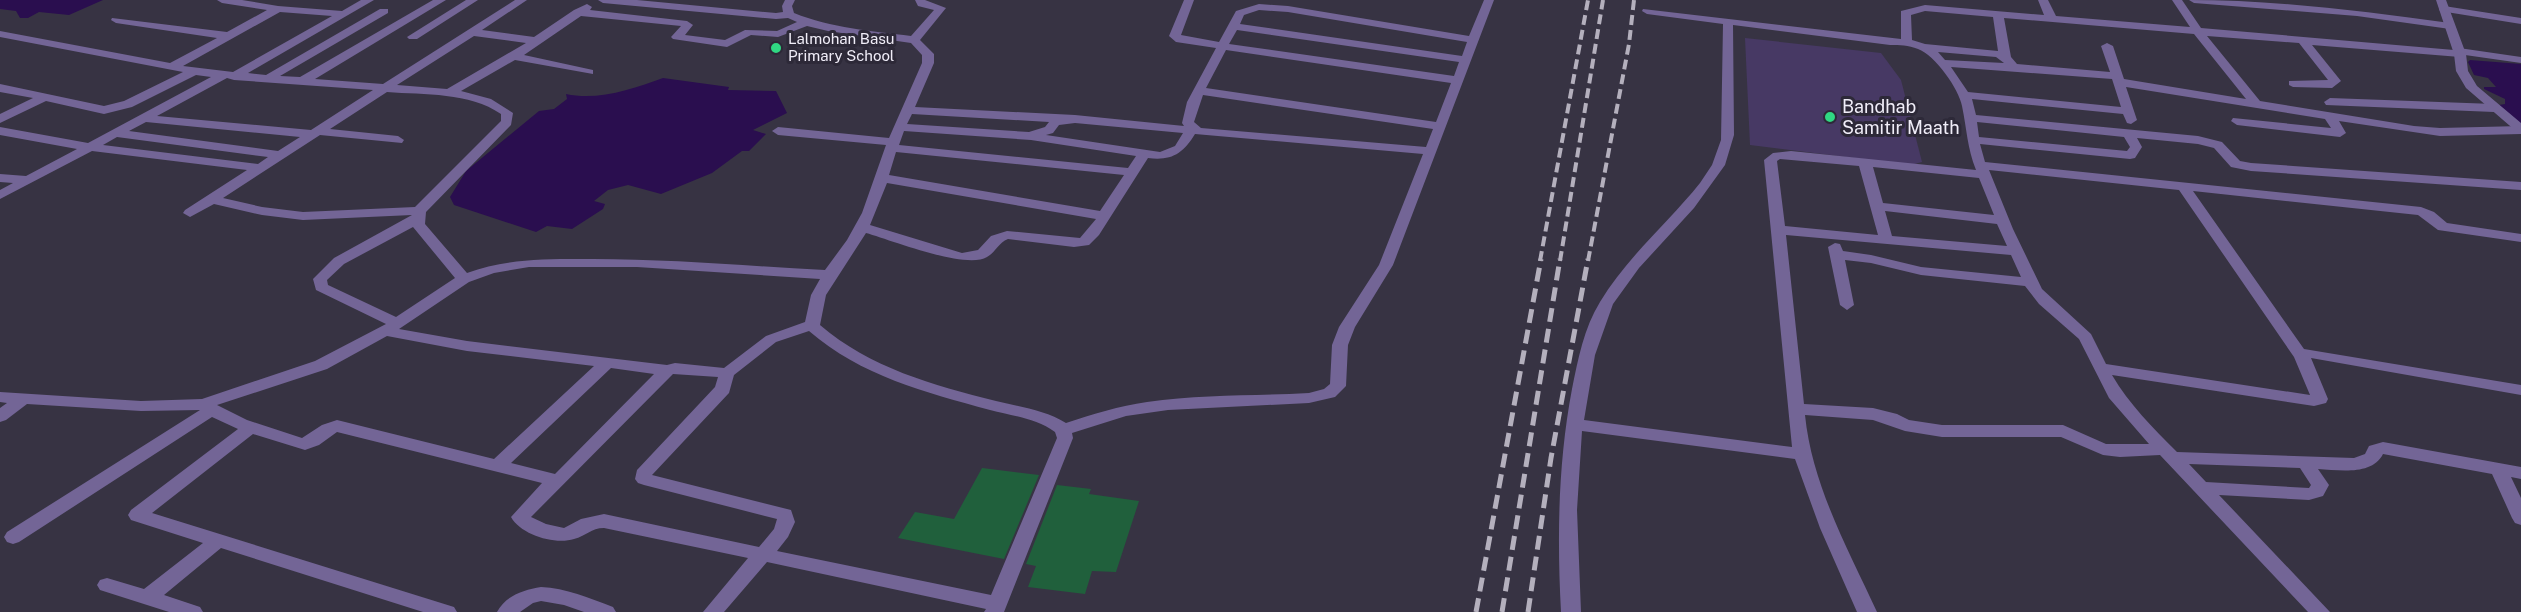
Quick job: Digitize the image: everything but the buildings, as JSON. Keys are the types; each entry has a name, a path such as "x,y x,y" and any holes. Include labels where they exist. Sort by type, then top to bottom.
{"street":[{"path":"222,0 278,9 343,14"},
{"path":"0,195 369,0"},
{"path":"302,81 441,0"},
{"path":"413,37 473,0"},
{"path":"190,213 522,0"},
{"path":"448,93 516,54 597,0"},
{"path":"603,0 776,16 790,7 806,22"},
{"path":"914,40 940,12 941,8 922,4 920,0"},
{"path":"1189,0 1175,36 1180,40 1458,80"},
{"path":"1063,430 1104,416 1147,407 1187,402 1298,399 1329,393 1338,386 1340,345 1347,327 1386,265 1489,0"},
{"path":"1659,0 1652,12 1873,41 1907,42 1924,46 1988,52 2005,57"},
{"path":"1964,0 1975,13"},
{"path":"2043,0 2052,20"},
{"path":"2177,0 2198,32 2256,104"},
{"path":"2194,0 2357,13 2450,26"},
{"path":"2349,0 2357,13"},
{"path":"1194,130 1188,123 1199,91 1246,4 1275,4 1474,40"},
{"path":"2442,5 2521,21"},
{"path":"2442,5 2460,52 2462,71 2472,88 2521,130"},
{"path":"354,8 416,15"},
{"path":"1907,42 1905,13 1925,8 2460,52 2521,60"},
{"path":"170,68 278,9"},
{"path":"268,78 384,11"},
{"path":"555,480 520,517 524,523 555,536 566,537 594,520 604,521 996,608 1065,438 1059,425 886,372 827,342 812,326 812,313 817,298 829,274 862,227 893,145 928,63 928,54 914,40 806,22 778,34 747,32 725,44 677,37 688,25 683,23 578,12"},
{"path":"1998,15 2005,57 2013,67"},
{"path":"116,20 230,36"},
{"path":"1571,612 1566,543 1567,495 1583,369 1593,333 1607,302 1620,283 1695,197 1719,163 1726,143 1728,22"},
{"path":"1234,26 1466,60"},
{"path":"471,32 536,41"},
{"path":"4,37 193,72 448,93 475,96 495,104 507,113 507,122 419,215 339,261 320,279 321,287 391,327 466,346 667,370 675,368 728,373"},
{"path":"2293,83 2332,84 2335,81 2302,40"},
{"path":"1924,46 1942,63 1965,95 1973,140 2002,220 2031,282 2044,301 2086,337 2115,394 2320,612"},
{"path":"1973,140 2130,155 2136,147 2128,111 2107,46"},
{"path":"516,54 514,57 589,72"},
{"path":"1942,63 2013,67 2118,79 2256,104 2428,131 2521,130"},
{"path":"0,88 97,110 115,109 193,72"},
{"path":"1199,91 1440,126"},
{"path":"1965,95 2128,111"},
{"path":"0,119 43,98"},
{"path":"2330,102 2494,108"},
{"path":"908,110 1065,119 1430,151"},
{"path":"2237,122 2340,133 2329,116"},
{"path":"144,118 398,140"},
{"path":"1970,118 2210,142 2222,149 2236,164 2252,167 2521,186"},
{"path":"1030,136 1049,130 1055,123 1065,119"},
{"path":"900,128 1030,136 1143,155 1173,155 1180,150 1194,130"},
{"path":"0,130 90,147 259,168"},
{"path":"778,131 1132,172"},
{"path":"115,133 280,155"},
{"path":"862,227 961,257 982,254 996,239 1007,235 1063,243 1084,242 1092,234 1143,155"},
{"path":"1867,612 1824,517 1802,454 1795,409 1770,160 1773,157 1805,156 2183,186 2421,212 2429,214 2443,227 2521,238"},
{"path":"1865,162 1886,240"},
{"path":"0,178 29,180"},
{"path":"882,178 1104,216"},
{"path":"2100,368 2314,401 2320,399 2319,392 2302,357 2183,186"},
{"path":"211,199 262,212 303,216 419,215"},
{"path":"1877,206 2002,220"},
{"path":"419,215 417,225 464,279"},
{"path":"1778,230 2016,251"},
{"path":"1833,235 1846,305"},
{"path":"1837,255 1921,271 2031,282"},
{"path":"13,537 207,407 321,364 391,327 464,279 491,269 529,263 637,263 829,274"},
{"path":"713,612 782,532 786,522 785,514 644,479 643,474 723,389 728,373 771,339 799,328 812,326"},
{"path":"2302,357 2308,353 2323,355 2521,390"},
{"path":"496,467 607,363"},
{"path":"0,397 141,406 207,407 250,428 306,444 329,427 337,426 555,480 560,479 667,370"},
{"path":"0,416 23,399"},
{"path":"1795,409 1873,414 1913,427 1942,431 2063,431 2103,449 2120,451 2305,462 2365,462 2373,457 2375,450 2383,448 2521,473"},
{"path":"1575,424 1802,454"},
{"path":"250,428 137,515 447,612"},
{"path":"2202,488 2309,494 2318,492 2320,485 2305,462"},
{"path":"2499,469 2521,518"},
{"path":"147,598 219,540"},
{"path":"107,585 193,612"},
{"path":"507,612 517,601 532,593 544,592 606,612"}],"shaded area":[{"path":"0,0 103,0 69,15 39,12 28,18 20,18 16,11 0,9"},
{"name":"Bandhab Samitir Maath","path":"1745,38 1881,53 1901,80 1922,162 1911,165 1750,145"},
{"path":"2470,60 2521,64 2521,124 2499,105 2505,104 2505,99 2484,89 2484,87 2496,87 2488,78 2474,75 2468,62"},
{"path":"663,78 729,87 728,90 776,91 787,113 753,130 766,134 749,151 742,151 712,173 661,194 628,185 608,190 594,201 605,204 603,209 572,229 547,226 536,232 454,205 450,197 466,171 539,111 554,109 567,99 566,94 603,95 628,90"}],"railway":[{"path":"1540,261 1588,0"},
{"path":"1560,261 1603,0"},
{"path":"1588,261 1629,44 1634,0"},
{"path":"1476,612 1541,259"},
{"path":"1502,612 1560,259"},
{"path":"1528,612 1551,458 1588,259"}],"place":[{"name":"Lalmohan Basu Primary School","path":"776,48"},
{"name":"Bandhab Samitir Maath","path":"1830,117"}]}
